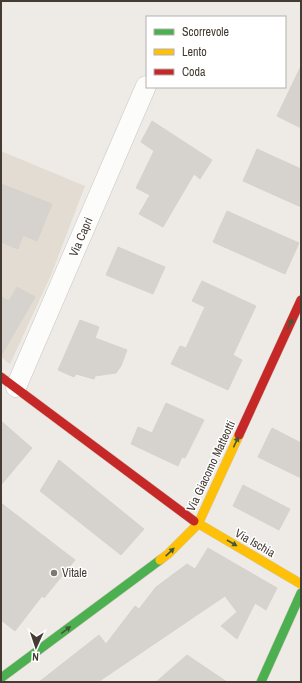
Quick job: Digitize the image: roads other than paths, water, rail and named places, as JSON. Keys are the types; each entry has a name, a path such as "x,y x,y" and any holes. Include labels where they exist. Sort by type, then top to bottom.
{"street":[{"name":"Via Capri","path":"146,86 8,382 198,524"},
{"name":"Via Giacomo Matteotti","path":"1,678 168,554 198,524 301,300"},
{"name":"Via Ischia","path":"198,524 301,584"},
{"path":"261,682 301,593"}],"place":[{"name":"Vitale","path":"54,573"}]}
